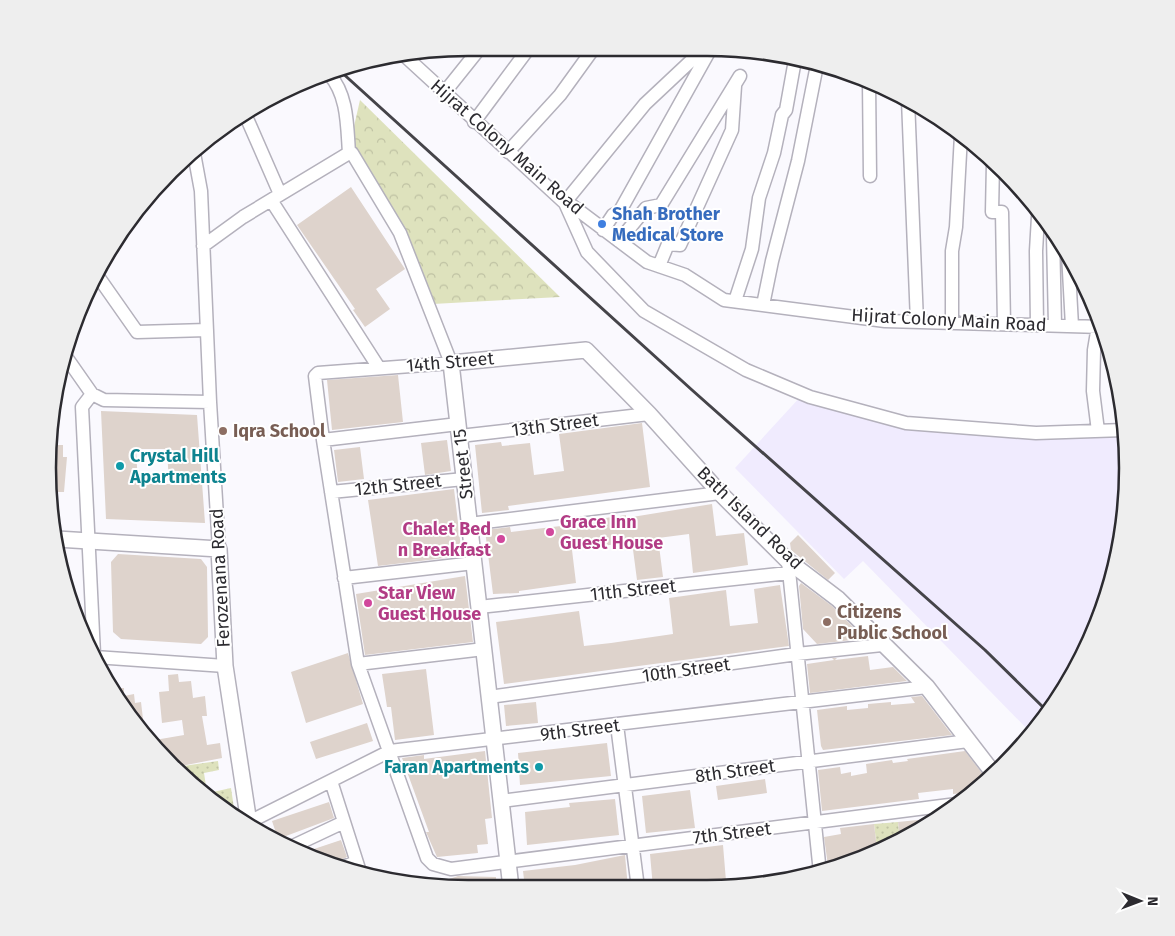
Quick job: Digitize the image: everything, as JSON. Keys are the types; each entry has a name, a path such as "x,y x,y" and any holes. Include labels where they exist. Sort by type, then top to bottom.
{"street":[{"path":"444,93 474,56"},
{"path":"474,122 523,56"},
{"path":"508,152 560,95 588,56"},
{"path":"603,230 613,215 620,211 706,56"},
{"path":"704,60 694,58 645,104 566,202 587,252 644,311 746,370 810,397 906,423 1036,433 1117,430"},
{"name":"Hijrat Colony Main Road","path":"410,61 474,122 566,202 647,262 685,275 724,300 885,321 1072,326 1093,325"},
{"path":"735,301 752,250 759,198 774,152 782,115 786,110 794,66"},
{"path":"763,305 772,261 798,161 816,71"},
{"path":"203,246 243,216 349,153 344,105 338,88 332,79"},
{"path":"619,241 646,208 661,205 738,80 732,130 680,245 668,244 659,266"},
{"path":"869,90 870,176"},
{"path":"908,109 917,322"},
{"path":"247,121 275,197 379,368"},
{"path":"952,323 952,251 956,227 961,143"},
{"name":"Street 15","path":"349,153 352,154 400,233 451,363 510,880"},
{"name":"Ferozenana Road","path":"195,160 202,191 210,402 225,666 248,816"},
{"path":"993,172 992,212 1002,212 1004,324"},
{"path":"1037,325 1038,222"},
{"path":"1053,245 1055,325"},
{"path":"1069,272 1072,326"},
{"path":"101,281 137,332 207,330"},
{"path":"1097,336 1094,350 1093,392 1098,431"},
{"name":"14th Street","path":"323,440 315,376 318,373 586,350"},
{"name":"Bath Island Road","path":"586,350 649,414 788,567 838,599 927,688 989,768"},
{"path":"70,362 92,394 104,400 210,402"},
{"path":"92,394 85,400 82,407 93,637"},
{"name":"13th Street","path":"323,440 649,414"},
{"path":"323,440 358,664 390,751"},
{"name":"12th Street","path":"331,492 464,479"},
{"path":"470,524 720,493"},
{"path":"63,540 219,549"},
{"path":"344,578 474,564"},
{"path":"788,567 819,864"},
{"name":"11th Street","path":"479,607 788,567"},
{"name":"10th Street","path":"489,697 797,654 882,645"},
{"path":"358,664 484,649"},
{"path":"102,657 225,666"},
{"name":"9th Street","path":"254,820 390,751 927,688"},
{"path":"617,725 637,880"},
{"name":"8th Street","path":"501,800 968,742"},
{"name":"7th Street","path":"390,751 427,858 433,864 451,869 942,806"},
{"path":"331,781 357,865"},
{"path":"299,843 344,822"}],"shaded area":[{"path":"802,395 870,414 1117,433 1118,495 1111,548 1105,575 1087,626 1064,674 1026,728 863,561 844,579 735,468"}],"green space":[{"path":"360,100 560,297 433,304 350,144"},
{"path":"218,761 219,770 204,773 206,786 184,766"},
{"path":"231,788 234,806 217,795 213,792"},
{"path":"898,822 899,832 876,843 874,824"}],"building":[{"path":"351,187 405,269 376,289 390,309 365,327 353,310 355,309 297,225"},
{"path":"398,375 403,422 332,430 327,380"},
{"name":"Crystal Hill Apartments","path":"101,411 197,415 205,523 106,519","holes":["136,449 167,449 169,484 138,484"]},
{"path":"642,423 650,487 508,506 509,510 482,513 475,445 501,442 502,446 530,443 534,475 564,471 559,434"},
{"path":"447,440 451,471 425,475 421,443"},
{"path":"57,445 63,445 63,457 67,457 64,492 57,492"},
{"path":"360,447 364,479 338,482 334,450"},
{"path":"454,489 462,556 378,566 368,500"},
{"path":"712,504 716,536 744,533 748,565 693,573 689,534 658,538 663,577 637,580 632,542 572,550 576,583 519,591 519,593 493,594 485,530 510,527 511,532 600,522 599,519 626,515 626,518"},
{"path":"798,535 835,573 828,580 791,550 790,543"},
{"path":"118,554 201,559 207,567 208,637 201,644 121,639 113,632 111,562"},
{"path":"465,576 473,642 365,655 356,594"},
{"path":"801,583 832,606 858,632 852,640 817,644 803,629 799,586"},
{"path":"780,585 789,646 504,684 496,622 579,611 584,646 611,643 673,634 669,598 726,590 730,626 758,623 754,589"},
{"path":"348,653 363,704 306,723 291,672"},
{"path":"868,656 870,670 893,667 907,681 810,693 807,664 834,660 832,658 837,658 835,660"},
{"path":"426,669 434,735 395,740 391,707 387,707 382,674"},
{"path":"178,674 179,682 191,681 193,698 205,696 207,716 202,716 207,745 220,743 222,758 184,765 158,739 184,735 182,720 162,723 159,692 169,691 168,675"},
{"path":"134,694 135,703 141,702 143,719 141,719 125,696"},
{"path":"922,696 952,735 823,750 817,710 847,706 847,710 868,708 868,704 891,702 891,705 915,703 911,697"},
{"path":"536,702 538,723 506,726 504,705"},
{"path":"367,723 373,741 316,759 310,742"},
{"path":"607,743 611,776 520,785 518,753"},
{"path":"485,751 492,818 485,819 488,844 477,845 478,853 437,857 426,832 429,832 402,758 424,755 424,759"},
{"path":"965,751 982,774 960,793 953,794 953,789 918,793 919,799 822,811 818,770 840,767 841,774 851,772 851,776 867,773 866,764 892,760 893,763 908,761 907,759"},
{"path":"765,779 767,793 718,800 716,786"},
{"path":"690,790 695,828 646,833 642,796"},
{"path":"615,799 619,835 527,845 525,812 570,807 569,803"},
{"path":"329,802 334,818 285,836 276,832 272,821"},
{"path":"921,820 899,832 898,822"},
{"path":"874,824 876,843 827,862 824,837 841,834 840,828"},
{"path":"341,840 347,857 341,860 313,849"},
{"path":"723,845 726,879 652,880 650,854"},
{"path":"625,855 627,880 524,880 523,871 575,865"},
{"path":"458,876 496,877 496,880 449,879"}],"railway":[{"path":"345,75 692,390 985,650 1042,707"}],"place":[{"name":"Shah Brother Medical Store","path":"602,224"},
{"name":"Iqra School","path":"223,431"},
{"name":"Crystal Hill Apartments","path":"120,466"},
{"name":"Grace Inn Guest House","path":"550,532"},
{"name":"Chalet Bed n Breakfast","path":"501,539"},
{"name":"Star View Guest House","path":"368,603"},
{"name":"Citizens Public School","path":"827,622"},
{"name":"Faran Apartments","path":"539,767"}]}
